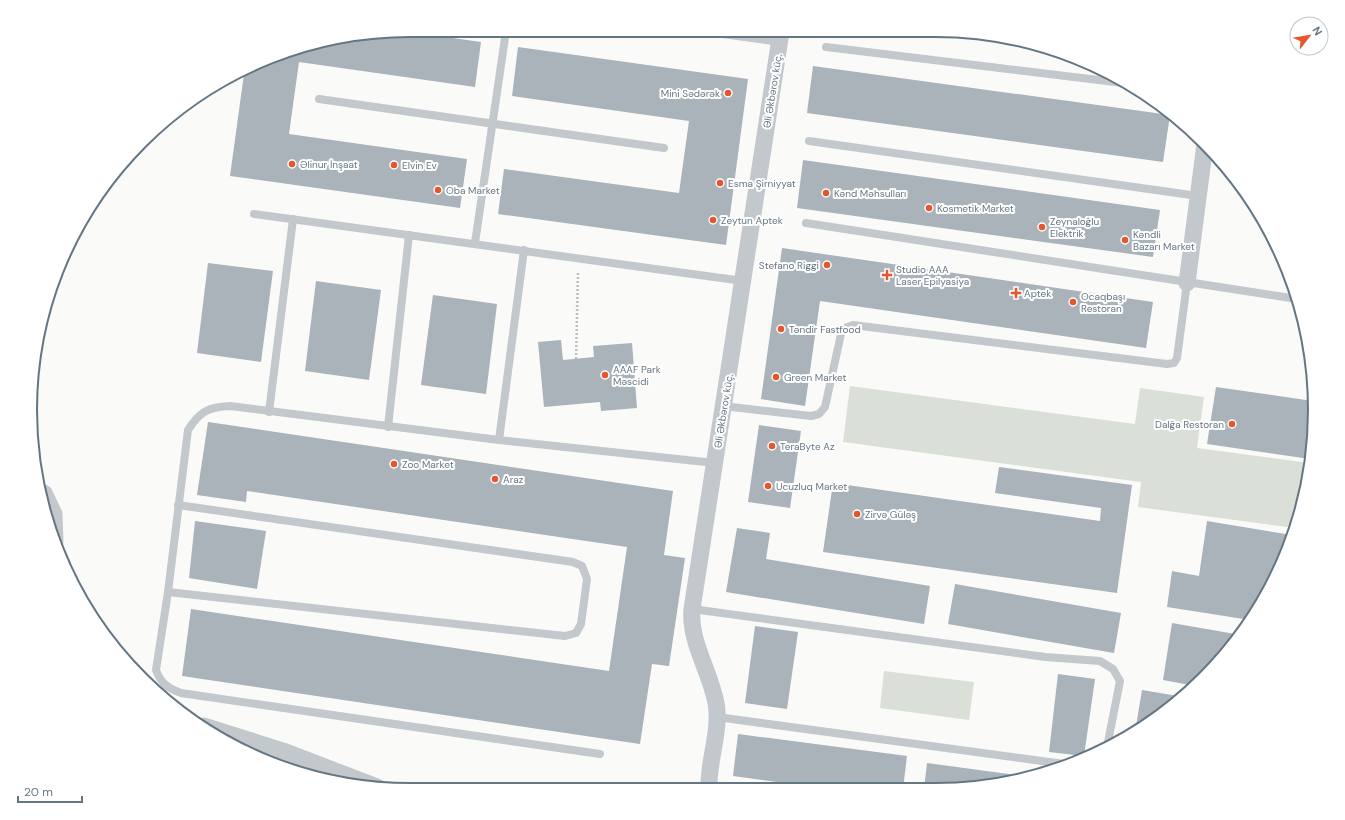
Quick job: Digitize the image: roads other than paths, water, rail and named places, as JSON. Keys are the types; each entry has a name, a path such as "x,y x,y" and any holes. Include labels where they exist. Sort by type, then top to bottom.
{"street":[{"name":"Əli Əkbərov küç.","path":"710,783 717,717 716,703 694,634 691,619 692,608 780,37"},
{"path":"1187,283 1204,152"},
{"path":"49,504 54,514 54,521"},
{"path":"220,731 284,751 357,779"}],"lane":[{"path":"475,243 505,37"},
{"path":"826,48 1113,82"},
{"path":"319,99 664,148"},
{"path":"810,141 1198,196"},
{"path":"254,214 475,243 743,281"},
{"path":"269,412 293,219"},
{"path":"806,223 1290,298"},
{"path":"388,427 409,234"},
{"path":"499,440 524,250"},
{"path":"723,406 811,416 819,414 825,407 841,334 845,328 853,325 1167,364 1174,363 1177,358 1187,283"},
{"path":"600,754 181,693 169,688 160,681 156,670 168,592 188,430 196,418 204,411 215,407 230,406 388,427 714,463"},
{"path":"168,592 565,636 576,633 581,624 587,579 582,566 573,562 178,505"},
{"path":"692,608 1044,657 1100,661 1113,669 1120,682 1108,740"},
{"path":"717,717 1055,763"}],"place":[{"name":"Mini Sədərək","path":"728,93"},
{"name":"Əlinur İnşaat","path":"292,164"},
{"name":"Elvin Ev","path":"394,165"},
{"name":"Esma Şirniyyat","path":"720,183"},
{"name":"Oba Market","path":"438,190"},
{"name":"Kənd Məhsulları","path":"826,193"},
{"name":"Kosmetik Market","path":"929,208"},
{"name":"Zeytun Aptek","path":"713,220"},
{"name":"Zeynaloğlu Elektrik","path":"1042,227"},
{"name":"Kəndli Bazarı Market","path":"1125,240"},
{"name":"Stefano Riggi","path":"827,265"},
{"name":"Studio AAA Laser Epilyasiya","path":"887,275"},
{"name":"Aptek","path":"1016,293"},
{"name":"Ocaqbaşı Restoran","path":"1073,302"},
{"name":"Təndir Fastfood","path":"781,329"},
{"name":"AAAF Park Məscidi","path":"605,375"},
{"name":"Green Market","path":"776,377"},
{"name":"Dalğa Restoran","path":"1232,424"},
{"name":"TeraByte Az","path":"772,446"},
{"name":"Zoo Market","path":"394,464"},
{"name":"Araz","path":"495,479"},
{"name":"Ucuzluq Market","path":"768,486"},
{"name":"Zirvə Güləş","path":"857,514"}]}
